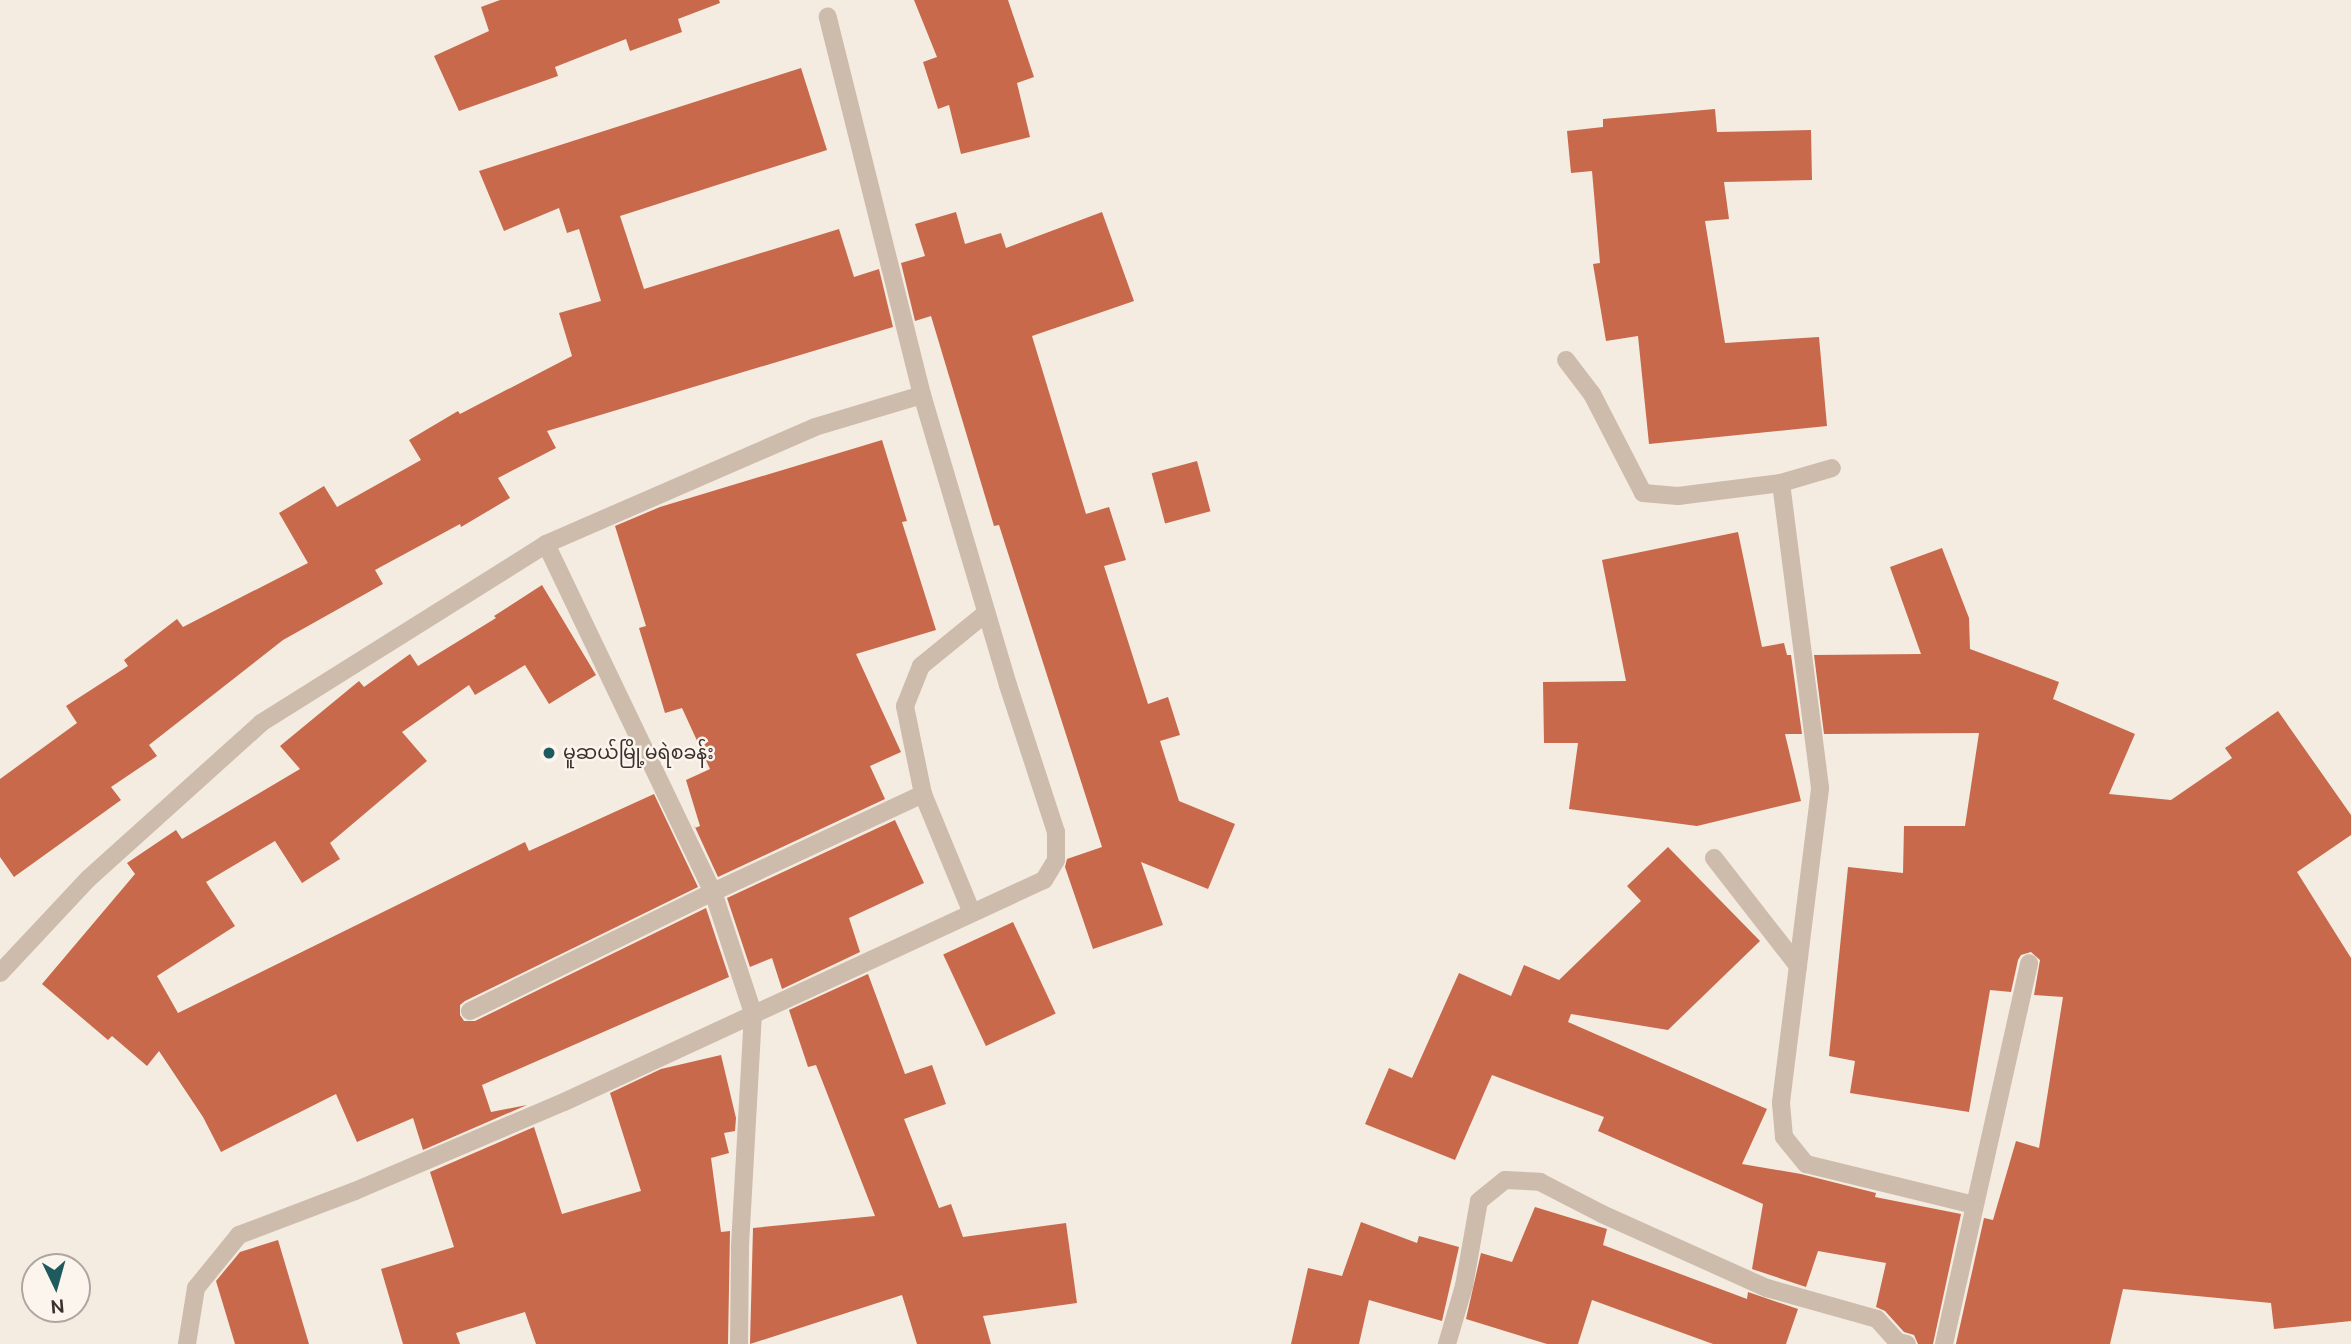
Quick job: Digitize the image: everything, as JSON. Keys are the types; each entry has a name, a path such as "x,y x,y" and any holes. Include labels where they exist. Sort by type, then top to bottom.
{"street":[{"path":"187,1344 196,1288 239,1235 355,1191 564,1102 1044,880 1056,860 1056,831 986,613 922,395 828,17"},
{"path":"1566,360 1592,394 1643,494 1678,496 1781,483 1832,468"},
{"path":"0,973 88,879 261,723 546,544 815,427 922,395"},
{"path":"1781,483 1820,789 1781,1103 1784,1137 1805,1164 1975,1205"},
{"path":"546,544 713,892 753,1013 740,1249 739,1344"},
{"path":"972,913 923,794 905,706 921,666 986,613"},
{"path":"470,1011 713,892 923,794"},
{"path":"1714,858 1798,966"},
{"path":"1944,1344 2029,963"},
{"path":"1447,1344 1464,1286 1479,1201 1505,1180 1540,1182 1602,1214 1767,1288 1877,1319 1898,1342 1907,1344"}],"building":[{"path":"500,0 719,0 720,3 678,19 682,32 630,51 626,39 555,67 558,76 459,111 434,56 489,31 481,7"},
{"path":"914,0 1008,0 1034,77 1017,83 1030,137 961,154 949,105 938,109 923,62 937,57"},
{"path":"801,68 827,150 620,216 644,289 839,229 854,277 879,269 893,327 547,431 556,448 498,478 510,498 461,527 460,524 375,570 383,584 283,640 149,745 157,756 111,787 121,800 14,877 0,857 0,779 77,723 66,706 128,666 124,660 177,619 183,627 308,563 279,513 324,486 337,507 421,460 409,440 458,411 460,414 572,356 559,313 601,301 579,229 567,233 559,208 504,231 479,171"},
{"path":"1715,109 1717,132 1811,130 1812,180 1724,182 1729,219 1705,221 1725,343 1819,337 1827,426 1649,444 1638,336 1606,341 1593,264 1600,263 1592,171 1571,173 1567,131 1603,127 1603,119"},
{"path":"956,212 965,244 1001,233 1006,248 1102,212 1134,301 1032,336 1086,514 1109,507 1126,560 1104,566 1148,704 1168,697 1180,735 1160,741 1179,801 1235,824 1208,889 1141,862 1163,925 1093,949 1065,867 1067,859 1102,847 999,525 994,526 931,316 915,321 901,263 925,256 915,224"},
{"path":"882,440 907,521 902,522 936,630 856,654 901,752 870,766 885,799 718,877 695,828 700,826 686,780 710,769 682,708 665,713 639,628 646,626 615,526 660,507"},
{"path":"1197,461 1210,511 1165,523 1152,473"},
{"path":"1738,532 1762,647 1784,643 1787,655 1791,655 1802,734 1785,734 1801,801 1697,826 1569,809 1578,743 1544,743 1543,682 1626,681 1602,560"},
{"path":"1942,548 1969,618 1970,649 2059,682 2053,699 2135,734 2109,794 2171,800 2232,758 2225,748 2278,711 2351,815 2351,835 2297,872 2351,958 2351,1321 2274,1329 2271,1303 2123,1289 2110,1344 1956,1344 1984,1218 1993,1220 2016,1141 2039,1148 2063,997 2034,995 2040,960 2031,952 2021,955 2018,960 2011,992 1990,990 1969,1112 1850,1093 1855,1061 1829,1056 1848,867 1903,873 1904,826 1965,826 1979,733 1824,734 1814,655 1921,654 1890,567"},
{"path":"542,585 596,675 549,704 525,665 475,695 469,685 402,732 427,761 330,843 340,859 302,883 275,841 206,882 235,926 157,976 178,1013 525,842 529,851 654,794 698,887 465,1001 460,1005 460,1015 464,1021 475,1021 706,908 729,977 482,1085 491,1112 527,1105 423,1150 413,1118 357,1142 336,1094 221,1152 203,1117 159,1051 147,1066 112,1036 108,1040 42,984 135,874 127,863 176,830 182,839 300,769 280,746 359,681 364,687 410,654 418,666 496,618 494,616"},
{"path":"895,820 924,883 849,918 860,952 782,989 772,958 750,967 727,898"},
{"path":"1668,847 1760,941 1668,1030 1571,1014 1568,1022 1767,1109 1742,1164 1801,1174 1876,1193 1875,1197 1961,1214 1933,1344 1918,1344 1914,1335 1904,1332 1885,1311 1876,1307 1886,1263 1818,1251 1806,1287 1752,1269 1763,1204 1598,1131 1604,1117 1492,1075 1455,1160 1365,1124 1389,1068 1412,1078 1459,973 1511,996 1524,965 1559,980 1641,901 1627,886"},
{"path":"1013,922 1056,1014 986,1046 943,955"},
{"path":"868,974 905,1074 932,1065 946,1104 904,1119 939,1208 951,1204 963,1237 1066,1223 1077,1303 983,1316 991,1344 917,1344 902,1295 750,1344 753,1228 875,1216 816,1065 808,1067 789,1010"},
{"path":"721,1055 736,1118 735,1131 724,1133 729,1153 711,1158 721,1232 730,1231 728,1344 536,1344 525,1312 456,1333 460,1344 403,1344 381,1269 454,1247 430,1172 534,1127 562,1214 641,1191 610,1093 661,1069"},
{"path":"1535,1207 1607,1229 1603,1245 1747,1299 1748,1292 1798,1309 1786,1344 1713,1344 1592,1300 1578,1344 1547,1344 1466,1319 1481,1253 1512,1262"},
{"path":"1361,1222 1417,1243 1419,1236 1459,1247 1442,1321 1369,1300 1359,1344 1291,1344 1308,1268 1342,1276"},
{"path":"278,1240 309,1344 235,1344 216,1281 240,1252"}],"place":[{"name":"မူဆယ်မြို့မရဲစခန်း","path":"549,753"}]}
